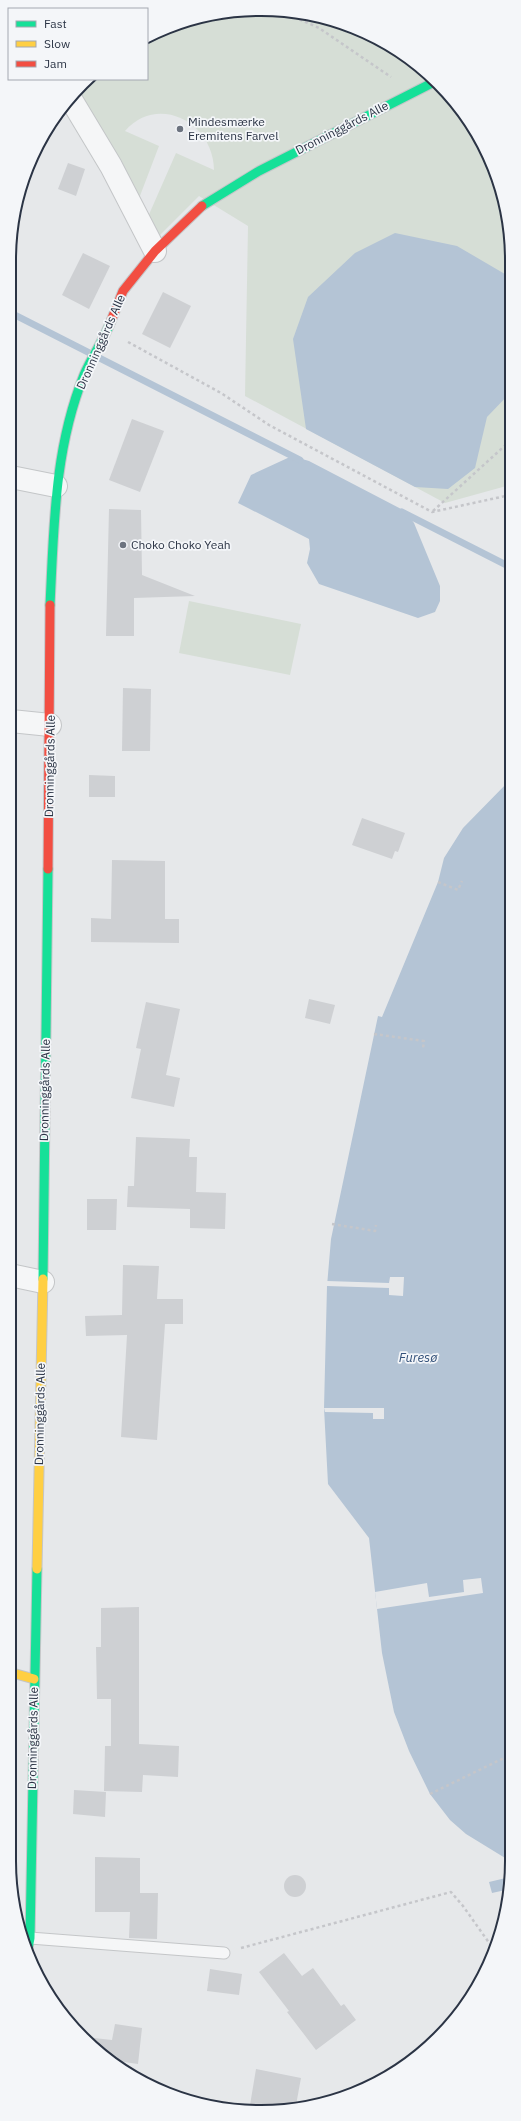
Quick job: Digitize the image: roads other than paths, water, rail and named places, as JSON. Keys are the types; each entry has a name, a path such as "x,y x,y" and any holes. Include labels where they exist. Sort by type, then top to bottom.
{"street":[{"name":"Dronninggårds Alle","path":"30,1938 43,1282 50,612 56,486 65,435 84,375 107,331 124,291 155,251 202,206 240,182 429,84"},
{"path":"74,104 111,166 155,251"},
{"path":"16,478 56,486"},
{"path":"16,722 50,725"},
{"path":"16,1276 43,1282"},
{"path":"16,1674 34,1679"}],"lane":[{"path":"30,1938 224,1953"}],"water":[{"path":"395,233 457,246 505,274 505,398 487,417 475,468 448,489 415,487 306,429 293,339 308,297 355,253"},
{"path":"292,456 309,461 405,511 414,523 440,586 440,601 435,612 418,618 319,584 307,563 310,549 309,539 238,503 251,475"},
{"name":"Furesø","path":"505,785 505,1858 466,1834 450,1820 430,1794 409,1751 394,1712 382,1653 369,1538 328,1484 324,1408 327,1286 331,1239 378,1016 382,1017 438,882 444,858 463,828"},
{"path":"504,1878 503,1891 492,1893 489,1882"}],"waterway":[{"path":"16,316 300,460"},
{"path":"402,512 505,564"}],"place":[{"name":"Mindesmærke Eremitens Farvel","path":"180,129"},
{"name":"Choko Choko Yeah","path":"123,545"}]}
